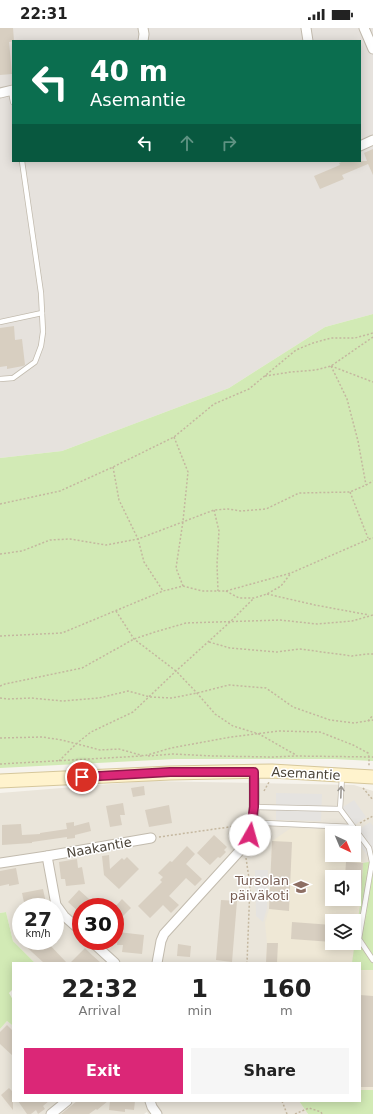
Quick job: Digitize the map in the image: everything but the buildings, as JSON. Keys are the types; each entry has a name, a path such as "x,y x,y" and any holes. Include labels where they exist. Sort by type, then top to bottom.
{"main road":[{"name":"Asemantie","path":"0,781 170,772 272,771 373,777"}],"street":[{"path":"143,28 143,40"},
{"path":"306,28 308,40"},
{"path":"364,28 373,49"},
{"path":"0,93 12,90"},
{"path":"361,146 373,140"},
{"path":"157,962 161,941 164,934 245,845 250,835 254,807 254,772"},
{"name":"Naakantie","path":"0,862 47,856 151,838"},
{"path":"47,856 56,905 72,924"},
{"path":"101,950 114,962"},
{"path":"51,1114 66,1102"},
{"path":"150,1102 157,1114"}],"lane":[{"path":"0,379 13,378 34,362 41,346 43,332 41,293 22,162"},
{"path":"0,322 42,313"},
{"path":"342,775 340,809 352,826"},
{"path":"254,807 340,809"},
{"path":"265,823 331,826"},
{"path":"361,838 369,848 372,862 359,939 373,960"}],"path":[{"path":"0,504 60,490 113,468 174,437 214,404 249,389 296,350 331,338 355,338 373,333"},
{"path":"264,376 316,370 331,366 373,337"},
{"path":"331,366 373,382"},
{"path":"331,366 347,399 358,441 366,485"},
{"path":"174,437 188,472 176,568 183,586"},
{"path":"113,468 119,500 138,539 144,562 163,591"},
{"path":"0,554 22,551 50,540 70,539 106,545 138,539 214,510 266,510 299,493 350,492 373,481"},
{"path":"350,492 369,539"},
{"path":"214,510 219,531 217,564 218,591"},
{"path":"0,636 62,632 163,591 183,586 202,591 226,591 291,573 373,538"},
{"path":"226,591 239,598 254,598 268,594 281,586 291,573"},
{"path":"268,594 316,605 372,615"},
{"path":"59,761 91,732 133,712 254,598"},
{"path":"116,611 134,639 176,671 216,714 233,726 259,734 296,756"},
{"path":"0,686 82,668 134,639 186,623 280,620 317,624 352,621 372,615"},
{"path":"209,642 230,648 277,652 300,650 352,656 373,654"},
{"path":"0,698 31,698 63,701 99,698 128,691 150,697 172,698 229,685 266,688 293,708 330,720 354,723 373,720"},
{"path":"368,721 373,715"},
{"path":"0,738 42,737 62,740 100,750 119,749 144,756 171,748 231,737 280,731 320,732 353,745 368,753 369,757"},
{"path":"0,764 173,754 373,757"},
{"path":"359,777 362,787 373,800"},
{"path":"355,826 373,816"},
{"path":"151,838 252,823"},
{"path":"246,858 250,885 247,962"},
{"path":"282,1102 287,1114"},
{"path":"295,1114 309,1108 321,1112 322,1114"}],"shaded area":[{"path":"0,28 373,28 373,314 325,327 229,388 62,451 0,458"},
{"path":"148,781 354,785 373,791 373,1090 361,1090 361,962 34,962 22,950 64,950 64,898 12,898 12,937 6,912 0,913 0,793"},
{"path":"276,793 322,794 321,821 276,820"},
{"path":"354,800 366,817 353,826 340,809"},
{"path":"370,822 373,826 372,862 361,847 361,828"},
{"name":"Tursolan päiväkoti","path":"291,828 325,829 325,862 361,862 361,860 363,863 361,898 361,870 325,870 325,906 360,906 359,914 325,914 325,950 354,950 352,962 266,962 267,943 265,923 269,909 272,841"},
{"path":"255,870 268,870 267,908 263,922 256,916"},
{"path":"361,970 373,970 373,1090 361,1090"},
{"path":"7,1021 12,1025 12,1102 300,1102 308,1114 148,1114 147,1112 144,1114 0,1114 0,1029"}],"green space":[{"path":"373,314 373,761 334,759 175,759 0,768 0,458 62,451 229,388 325,327"},
{"path":"373,861 373,970 361,970 361,962 352,962 354,950 361,950 361,914 359,914 363,863"},
{"path":"6,912 12,937 12,950 22,950 34,962 12,962 12,990 9,993 12,998 12,1025 7,1021 0,1029 0,913"},
{"path":"361,1090 373,1090 373,1114 308,1114 300,1102 361,1102"}],"place":[{"name":"Tursolan päiväkoti","path":"301,887"}],"route":[{"path":"82,777 170,772 254,772 254,807 250,835"}]}
